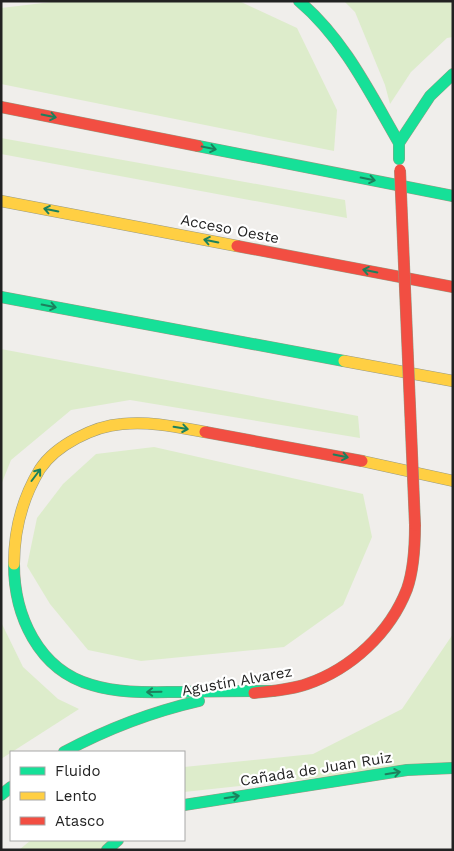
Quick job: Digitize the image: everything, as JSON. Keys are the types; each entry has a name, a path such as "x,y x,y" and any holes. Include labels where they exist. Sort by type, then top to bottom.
{"main road":[{"path":"299,1 319,19 337,43 399,142 430,96 453,74"},
{"path":"1,107 453,196"},
{"name":"Agustín Alvarez","path":"66,751 119,727 171,708 216,698 302,685 324,676 358,656 374,640 396,611 412,572 416,524 399,142"},
{"name":"Acceso Oeste","path":"1,201 453,287"},
{"path":"1,297 453,381"},
{"path":"261,346 376,379"},
{"path":"395,384 424,392"},
{"path":"272,691 130,692 100,688 73,678 44,658 32,646 12,615 7,598 4,570 5,541 11,522 26,488 36,474 61,449 93,430 108,426 147,424 263,441 453,480"},
{"name":"Cañada de Juan Ruiz","path":"185,805 407,770 453,768"},
{"path":"107,850 117,841"}],"green space":[{"path":"60,1 239,1 297,28 337,110 334,151 1,84 1,8"},
{"path":"344,1 453,1 453,37 447,38 411,72 390,104 385,85 355,12"},
{"path":"1,138 345,200 347,218 1,154"},
{"path":"1,349 358,416 360,438 130,400 71,410 11,460 1,485"},
{"path":"154,447 363,494 372,537 343,605 284,647 141,661 88,650 50,604 27,566 37,518 63,484 96,454"},
{"path":"1,622 23,667 58,699 79,709 13,751 10,751 10,753 1,759"},
{"path":"453,634 453,763 185,792 185,767 313,754 402,709"},
{"path":"30,841 109,841 99,850 19,850"}],"traffic: fast":[{"path":"299,1 330,32 343,49 399,143"},
{"path":"399,159 399,143 430,96 453,74"},
{"path":"198,146 453,196"},
{"path":"1,297 344,361"},
{"path":"14,564 15,583 24,621 44,654 57,667 73,678 103,688 125,691 273,691"},
{"path":"66,751 130,722 164,710 199,701"},
{"path":"185,805 407,770 453,768"},
{"path":"1,795 10,788"},
{"path":"107,850 117,841"}],"traffic: slow":[{"path":"1,201 237,246"},
{"path":"344,361 453,381"},
{"path":"14,564 18,527 24,503 34,480 47,460 76,438 100,428 132,423 174,426 205,432"},
{"path":"362,461 453,481"}],"traffic: jam":[{"path":"1,107 198,146"},
{"path":"400,170 415,525"},
{"path":"237,246 453,287"},
{"path":"205,432 362,461"},
{"path":"254,693 288,689 307,684 339,669 367,647 390,620 400,605 407,589 414,558 415,525"}]}
